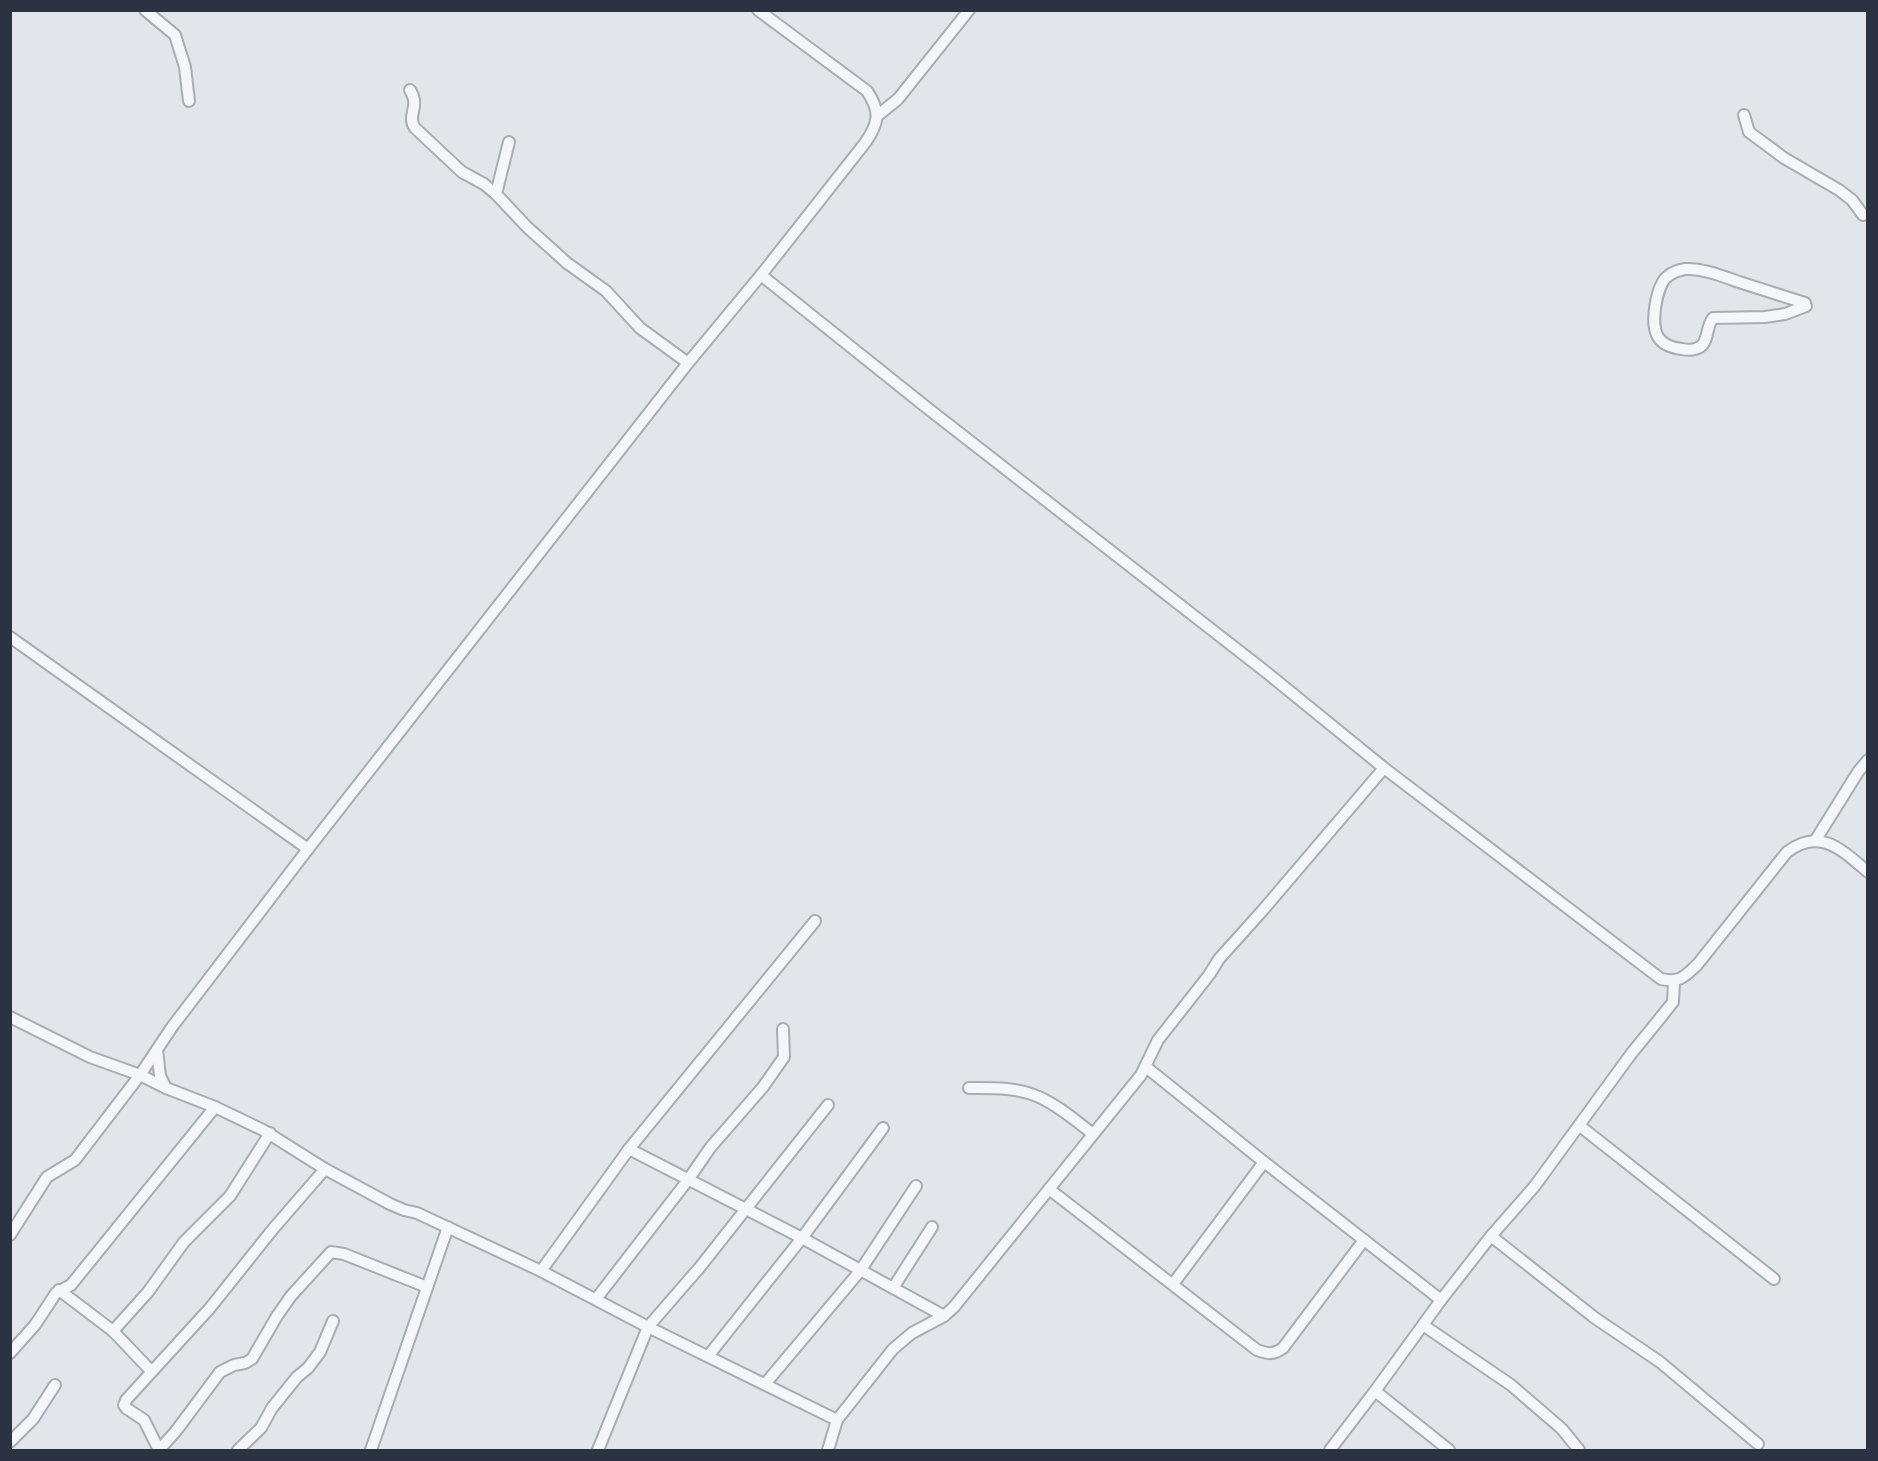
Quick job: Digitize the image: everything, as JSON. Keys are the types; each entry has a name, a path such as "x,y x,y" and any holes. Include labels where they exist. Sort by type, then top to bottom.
{"street":[{"path":"146,10 174,35 185,67 189,101"},
{"path":"10,1235 47,1177 75,1160 140,1075 172,1027 308,849 688,363 761,275 875,129 876,106 867,91 758,10"},
{"path":"877,116 898,99 969,10"},
{"path":"410,90 415,103 412,119 415,128 462,172 484,184 496,194 526,227 567,263 606,291 640,328 688,363"},
{"path":"1744,115 1749,132 1784,158 1839,190 1852,200 1863,216"},
{"path":"496,194 508,142"},
{"path":"1688,269 1720,276 1806,304 1785,314 1766,317 1713,318 1704,343 1699,348 1688,350 1672,348 1663,343 1655,327 1656,303 1660,286 1666,276 1688,269"},
{"path":"761,275 944,422 1266,672 1384,768 1661,979 1674,982 1685,977 1787,852 1798,844 1815,841 1829,843 1868,872"},
{"path":"10,638 308,849"},
{"path":"1815,841 1868,760"},
{"path":"828,1450 837,1420 893,1349 912,1333 944,1316 954,1307 1141,1075 1158,1041 1219,959 1384,768"},
{"path":"541,1271 629,1149 815,921"},
{"path":"1330,1450 1441,1300 1491,1236 1534,1187 1631,1054 1673,1002 1674,982"},
{"path":"10,1017 90,1057 140,1075 270,1133 325,1169 390,1204 417,1213 541,1271 648,1327 709,1355 837,1420"},
{"path":"596,1299 710,1148 764,1087 784,1057 783,1029"},
{"path":"157,1050 159,1076 166,1088"},
{"path":"1146,1067 1441,1300"},
{"path":"969,1088 1008,1089 1037,1095 1056,1106 1093,1134"},
{"path":"598,1450 648,1327 700,1267 828,1105"},
{"path":"10,1353 35,1326 56,1293 71,1285 215,1107"},
{"path":"1580,1126 1774,1279"},
{"path":"709,1355 802,1238 883,1128"},
{"path":"113,1331 148,1292 184,1242 230,1196 270,1133"},
{"path":"629,1149 802,1238 944,1316"},
{"path":"1173,1284 1264,1162"},
{"path":"325,1169 273,1229 210,1308 126,1400 124,1405 144,1420 159,1450 220,1372 252,1359 291,1296 326,1255 331,1252 344,1254 427,1287"},
{"path":"765,1384 860,1271 916,1186"},
{"path":"1049,1189 1257,1350 1267,1354 1276,1353 1283,1348 1364,1240"},
{"path":"371,1450 448,1227"},
{"path":"893,1288 932,1227"},
{"path":"1491,1236 1595,1318 1660,1362 1758,1444"},
{"path":"59,1290 113,1331 151,1371"},
{"path":"237,1450 261,1428 272,1408 320,1352 333,1321"},
{"path":"1423,1325 1518,1391 1562,1429 1579,1450"},
{"path":"10,1442 33,1419 55,1385"},
{"path":"1375,1391 1449,1450"}]}
